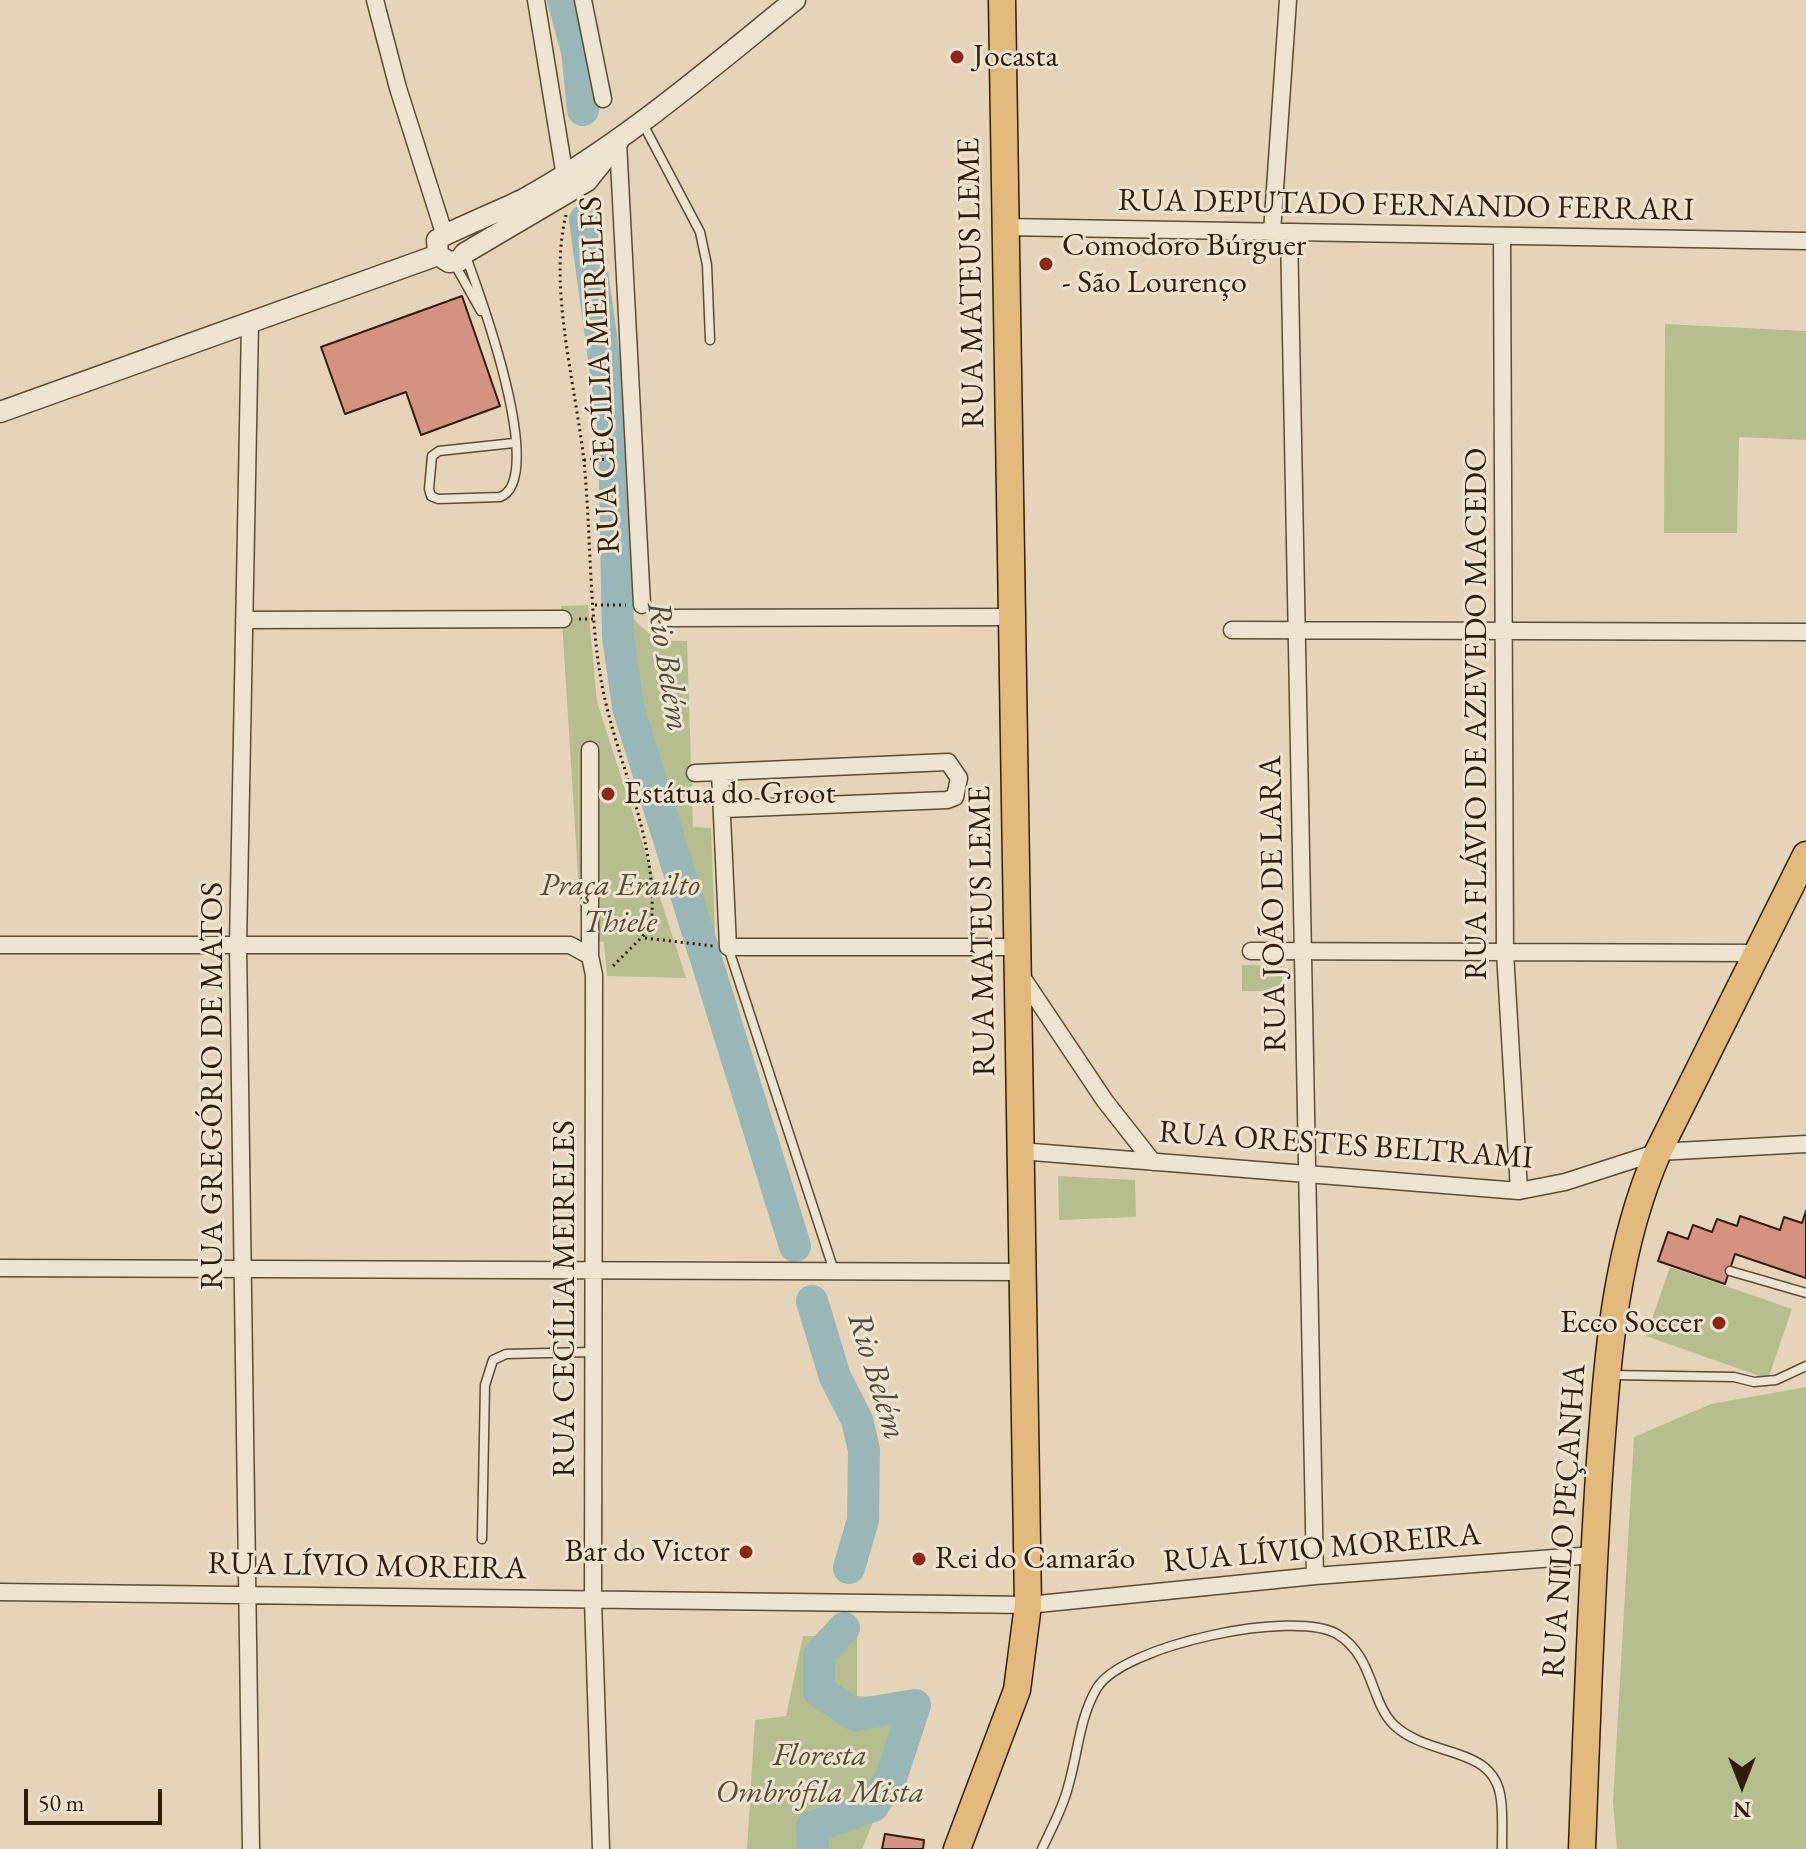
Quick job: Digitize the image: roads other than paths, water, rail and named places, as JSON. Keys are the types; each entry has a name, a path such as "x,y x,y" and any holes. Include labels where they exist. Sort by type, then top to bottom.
{"main road":[{"name":"RUA MATEUS LEME","path":"957,1849 1017,1690 1028,1605 1002,0"},
{"name":"RUA NILO PEÇANHA","path":"1582,1849 1594,1555 1607,1374 1626,1245 1641,1190 1658,1152 1806,855"}],"street":[{"path":"375,0 398,88 450,232"},
{"path":"536,0 565,177"},
{"path":"583,0 603,99"},
{"path":"452,257 437,240 565,177 618,142 795,0"},
{"path":"1272,232 1288,0"},
{"path":"0,412 250,323 452,257 587,181 618,142"},
{"name":"RUA CECÍLIA MEIRELES","path":"618,142 634,605"},
{"name":"RUA DEPUTADO FERNANDO FERRARI","path":"1005,227 1806,241"},
{"name":"RUA JOÃO DE LARA","path":"1289,232 1315,1576"},
{"name":"RUA FLÁVIO DE AZEVEDO MACEDO","path":"1502,236 1505,952 1519,1191"},
{"name":"RUA GREGÓRIO DE MATOS","path":"250,323 238,945 251,1849"},
{"path":"667,618 1012,617"},
{"path":"244,620 563,619"},
{"path":"1232,630 1806,632"},
{"name":"RUA CECÍLIA MEIRELES","path":"590,750 590,956 594,975 593,1600 601,1849"},
{"path":"695,773 948,762 959,778 955,797 947,800 724,809"},
{"path":"720,772 728,947 1018,958 1105,1101 1153,1162"},
{"path":"0,945 570,945 590,956"},
{"path":"1251,951 1758,953"},
{"name":"RUA ORESTES BELTRAMI","path":"1020,1151 1519,1191 1565,1182 1658,1152 1806,1144"},
{"path":"0,1268 1022,1272"},
{"name":"RUA LÍVIO MOREIRA","path":"0,1592 1028,1605 1315,1576 1594,1555"}],"lane":[{"path":"642,123 700,232 707,265 710,340"},
{"path":"452,257 492,331"},
{"path":"452,257 492,331 507,384 514,443 515,485 509,494 500,497 438,499 431,496 432,456 439,451 514,443"},
{"path":"728,947 834,1271"},
{"path":"1730,1271 1806,1293"},
{"path":"482,1539 485,1385 493,1360 506,1354 592,1352"},
{"path":"1607,1374 1734,1377 1754,1382 1776,1380 1806,1366"},
{"path":"1042,1849 1068,1790 1086,1712 1099,1684 1124,1666 1165,1649 1242,1628 1315,1625 1338,1635 1354,1649 1391,1722 1413,1741 1475,1757 1490,1772 1501,1797 1502,1849"}],"waterway":[{"name":"Rio Belém","path":"563,0 577,51 583,110"},
{"name":"Rio Belém","path":"585,220 614,432 618,636 628,707 795,1246"},
{"name":"Rio Belém","path":"812,1301 835,1377 857,1420 864,1450 863,1520 849,1568"},
{"name":"Rio Belém","path":"813,1849 812,1827 873,1806 891,1778 915,1705 855,1715 819,1691 819,1655 844,1628"}],"place":[{"name":"Jocasta","path":"957,57"},
{"name":"Comodoro Búrguer - São Lourenço","path":"1046,264"},
{"name":"Estátua do Groot","path":"608,794"},
{"name":"Ecco Soccer","path":"1719,1323"},
{"name":"Bar do Victor","path":"746,1552"},
{"name":"Rei do Camarão","path":"919,1559"}],"park label":[{"name":"Praça Erailto Thiele","path":"620,904"},
{"name":"Floresta Ombrófila Mista","path":"820,1774"}]}
